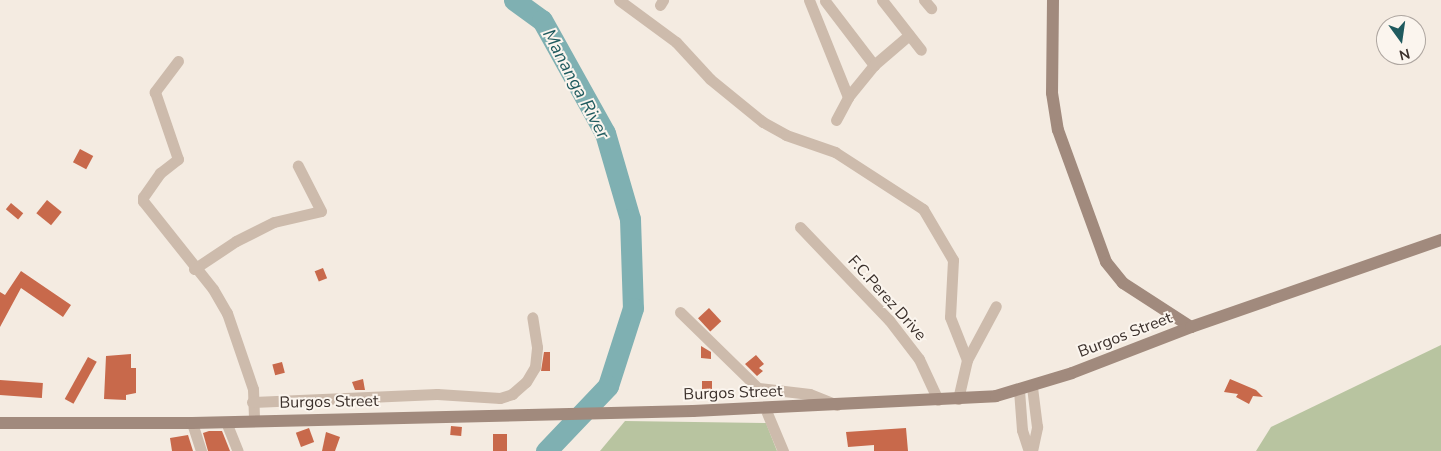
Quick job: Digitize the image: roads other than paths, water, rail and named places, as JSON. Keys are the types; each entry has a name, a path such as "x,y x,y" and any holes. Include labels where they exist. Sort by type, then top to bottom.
{"street":[{"path":"619,0 676,42 710,79 763,122 786,135 835,152 923,208 953,260 950,317 967,360"},
{"path":"848,97 811,5 825,0 874,65"},
{"path":"882,0 921,50"},
{"path":"1053,0 1052,93 1058,130 1106,262 1123,283 1191,327"},
{"path":"836,120 848,97 874,65 909,35"},
{"path":"178,61 155,92 178,160 160,173 143,196 194,269 213,289 227,314 246,364 253,389 254,420"},
{"path":"194,269 236,241 274,222 321,210 298,166"},
{"name":"F.C.Perez Drive","path":"800,227 889,320 919,359 938,400"},
{"name":"Burgos Street","path":"0,423 192,423 254,420 649,412 838,406 958,399 1032,387 1191,327 1441,240"},
{"path":"958,399 967,360 996,306"},
{"path":"680,312 758,388 810,394 838,406"},
{"path":"252,402 428,394 500,398 512,394 526,382 535,367 537,347 532,317"},
{"path":"1031,451 1037,427 1032,387"},
{"path":"1019,390 1022,430 1031,451"},
{"path":"765,408 783,451"},
{"path":"226,422 238,451"},
{"path":"192,423 201,451"}],"waterway":[{"name":"Mananga River","path":"514,0 542,20 605,133 630,219 633,308 608,386 546,451"}]}
